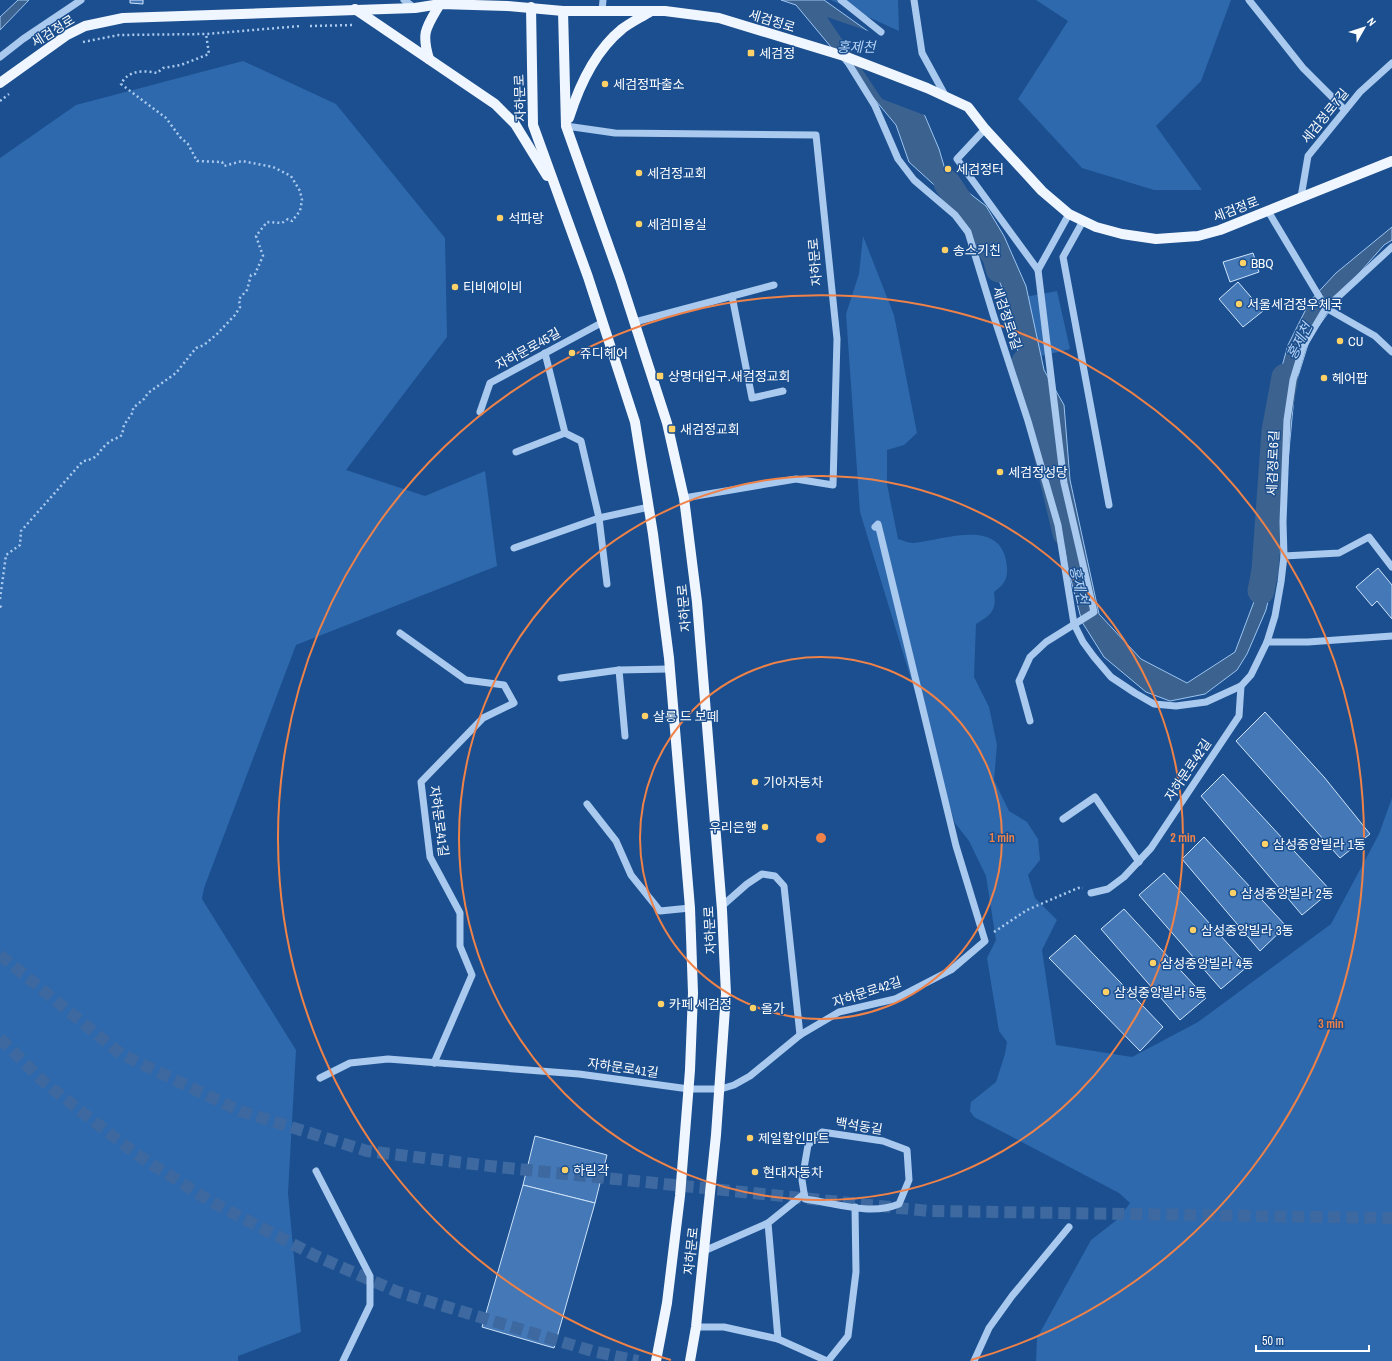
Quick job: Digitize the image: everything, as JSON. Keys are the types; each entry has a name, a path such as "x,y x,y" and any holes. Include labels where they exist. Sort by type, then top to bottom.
{"main road":[{"name":"세검정로","path":"0,83 67,35 85,26 107,20 355,9 415,8 440,2 531,7 563,11 651,11 719,18 844,56 927,88 968,107 985,129 1042,191 1069,214 1082,221 1108,231 1137,237 1175,238 1198,236 1220,230 1392,161"},
{"path":"429,59 424,42 426,30 440,2"},
{"name":"자하문로","path":"531,7 533,125 603,322 635,422 649,507 669,669 690,908 693,993 689,1089 678,1211 667,1303 656,1361"},
{"path":"355,9 376,25 495,104 515,124 558,196"},
{"name":"자하문로","path":"563,11 566,126 635,322 667,423 684,498 697,602 722,906 726,994 721,1089 696,1327 690,1361"},
{"path":"566,126 577,92 600,52 622,29 651,11"}],"street":[{"path":"0,57 23,39 81,0"},
{"path":"404,0 415,8"},
{"path":"602,11 603,0"},
{"path":"841,0 881,32"},
{"path":"914,0 922,53 946,97"},
{"path":"1249,0 1303,68 1345,110"},
{"name":"세검정로6길","path":"844,56 875,106 898,159 914,180 955,215 968,232 1028,421 1058,524 1074,624 1083,642 1111,676 1134,693 1154,704 1176,706 1206,702 1241,686 1251,675 1267,642 1275,616 1284,556 1283,522 1287,428 1293,380 1303,347 1326,308 1392,247"},
{"name":"세검정로7길","path":"1301,197 1308,156 1360,92 1392,63"},
{"name":"자하문로","path":"566,126 615,133 816,135 837,339 833,485 796,479 684,498"},
{"path":"985,129 957,159 1038,270 1064,483 1094,612 1046,642 1030,657 1019,681 1030,721"},
{"path":"1268,211 1326,308 1375,336 1392,352"},
{"path":"1038,270 1069,214"},
{"path":"1082,221 1063,257 1109,505"},
{"path":"635,322 774,285"},
{"path":"732,296 752,398 784,391"},
{"name":"자하문로45길","path":"480,412 490,383 603,322"},
{"path":"545,353 565,433"},
{"path":"516,452 565,433 581,441 599,518 607,584"},
{"path":"514,548 599,518 649,507"},
{"path":"875,527 878,524 956,846 985,941"},
{"path":"1284,556 1339,553 1370,537 1392,567"},
{"name":"자하문로41길","path":"400,633 466,680 504,685 514,703 483,718 421,782 430,857 460,913 460,946 472,974 434,1063"},
{"path":"1267,642 1308,642 1392,636"},
{"path":"561,678 619,670 669,669"},
{"path":"619,670 625,736"},
{"name":"자하문로42길","path":"1089,891 1108,888 1124,878 1151,848 1239,716 1241,686"},
{"path":"1063,819 1095,797 1139,862"},
{"name":"자하문로","path":"587,804 616,841 631,875 660,911 690,908"},
{"path":"722,906 747,884 762,874 775,876 784,886 800,1035"},
{"name":"자하문로42길","path":"721,1089 734,1085 750,1076 800,1035 839,1012 895,999 951,970 985,941"},
{"name":"자하문로41길","path":"320,1078 350,1063 388,1059 579,1074 689,1089 721,1089"},
{"name":"백석동길","path":"822,1132 883,1141 907,1150 909,1180 899,1204 887,1209 855,1207 805,1198 802,1180 808,1145 822,1132"},
{"path":"316,1171 370,1276 370,1305 343,1361"},
{"path":"704,1251 768,1223 804,1194"},
{"path":"696,1327 724,1327 778,1339 827,1361 848,1336 856,1272 855,1207"},
{"path":"768,1223 778,1339"},
{"path":"974,1361 989,1328 1012,1296 1069,1227"}],"path":[{"path":"79,42 119,35 206,34 304,26 376,25"},
{"path":"0,599 6,554 20,545 21,531 70,474 78,469 83,461 92,460 109,442 116,440 122,435 124,425 133,412 133,408 144,399 148,393 176,373 193,351 204,345 228,324 240,307 239,299 247,290 251,275 255,274 263,256 256,236 267,222 282,224 288,219 292,221 300,212 302,200 300,191 291,176 273,167 242,161 224,166 222,162 197,161 188,144 175,132 166,118 121,84 124,79 143,70 157,73 163,68 181,65 209,54 206,34"},
{"path":"0,101 11,92"},
{"path":"985,941 1000,927 1027,910 1078,888 1089,891"}],"shaded area":[{"path":"831,0 898,0 899,31"},
{"path":"1036,0 1231,0 1201,81 1156,126 1202,190 1154,190 1082,168 1018,99 1068,21"},
{"path":"243,61 336,104 445,238 447,337 346,470 425,496 485,471 497,566 296,645 204,888 202,899 296,1050 288,1193 301,1332 238,1356 238,1361 0,1361 0,158 76,105"},
{"path":"863,236 894,315 917,433 904,445 887,450 887,484 898,539 913,543 956,536 984,536 995,541 1003,551 1007,567 1006,579 994,592 995,604 992,612 976,624 974,677 989,707 997,745 994,780 1009,811 1027,822 1038,839 1040,860 1028,875 1035,898 1057,920 1042,950 1056,1045 1132,1057 1198,1022 1331,924 1379,834 1392,798 1392,1361 1036,1361 1037,1338 1091,1240 1118,1219 1130,1203 1119,1193 974,1117 970,1111 971,1102 996,1082 1005,1054 1007,1042 999,1031 987,958 996,940 986,876 969,841 955,823 860,512 846,314 859,274"},
{"path":"1057,291 1070,349 1033,358 1019,298"}],"water":[{"path":"18,0 29,0 0,30 0,17"},
{"name":"홍제천","path":"781,0 824,0 869,32 925,116 939,149 947,176 986,206 1004,236 1026,286 1044,370 1064,405 1070,480 1099,614 1141,659 1187,683 1235,652 1258,591 1270,536 1278,453 1279,377 1288,345 1310,301 1336,273 1392,227 1392,240 1384,245 1347,287 1310,338 1295,386 1280,548 1266,610 1247,654 1237,670 1205,694 1170,701 1146,692 1104,657 1082,622 1067,565 1050,449 1050,420 1027,387 1002,288 977,224 909,162 896,125 796,5"}],"pier":[{"path":"827,17 871,32 927,116 882,99"}],"building":[{"path":"130,0 143,0 143,4 130,3"},
{"path":"1253,253 1259,272 1230,282 1223,262"},
{"path":"1238,282 1263,311 1243,327 1219,299"},
{"path":"1378,568 1392,585 1392,619 1377,601 1372,606 1356,587"},
{"path":"1265,712 1324,777 1370,834 1340,858 1236,741"},
{"name":"삼성중앙빌라 1동","path":"1223,774 1331,891 1302,915 1201,796"},
{"name":"삼성중앙빌라 2동","path":"1204,837 1286,926 1260,951 1182,859"},
{"name":"삼성중앙빌라 3동","path":"1164,873 1248,966 1221,989 1139,895"},
{"name":"삼성중앙빌라 4동","path":"1124,909 1206,998 1180,1020 1101,929"},
{"name":"삼성중앙빌라 5동","path":"1075,935 1163,1027 1140,1051 1049,958"},
{"name":"하림각","path":"535,1136 607,1155 595,1203 523,1185"},
{"path":"523,1185 595,1203 554,1348 482,1327"}],"waterway":[{"name":"홍제천","path":"947,183 996,257 999,269"},
{"name":"홍제천","path":"1025,362 1066,533"},
{"name":"홍제천","path":"1261,591 1265,570 1275,431 1285,377"}],"tunnel":[{"path":"0,955 121,1054 240,1111 367,1151 498,1167 929,1211 1392,1218"},
{"path":"0,1038 45,1083 136,1154 210,1201 316,1256 398,1292 592,1351 638,1361"}],"place":[{"name":"세검정","path":"751,53"},
{"name":"세검정파출소","path":"605,84"},
{"name":"세검정터","path":"948,169"},
{"name":"세검정교회","path":"639,173"},
{"name":"석파랑","path":"500,218"},
{"name":"세검미용실","path":"639,224"},
{"name":"송스키친","path":"945,250"},
{"name":"BBQ","path":"1243,263"},
{"name":"티비에이비","path":"455,287"},
{"name":"서울세검정우체국","path":"1239,304"},
{"name":"CU","path":"1340,341"},
{"name":"쥬디헤어","path":"572,353"},
{"name":"상명대입구.새검정교회","path":"660,376"},
{"name":"헤어팝","path":"1324,378"},
{"name":"새검정교회","path":"672,429"},
{"name":"세검정성당","path":"1000,472"},
{"name":"살롱 드 보떼","path":"645,716"},
{"name":"기아자동차","path":"755,782"},
{"name":"우리은행","path":"765,827"},
{"name":"삼성중앙빌라 1동","path":"1265,844"},
{"name":"삼성중앙빌라 2동","path":"1233,893"},
{"name":"삼성중앙빌라 3동","path":"1193,930"},
{"name":"삼성중앙빌라 4동","path":"1153,963"},
{"name":"삼성중앙빌라 5동","path":"1106,992"},
{"name":"카페 세검정","path":"661,1004"},
{"name":"올가","path":"753,1008"},
{"name":"제일할인마트","path":"750,1138"},
{"name":"하림각","path":"565,1170"},
{"name":"현대자동차","path":"755,1172"}]}
